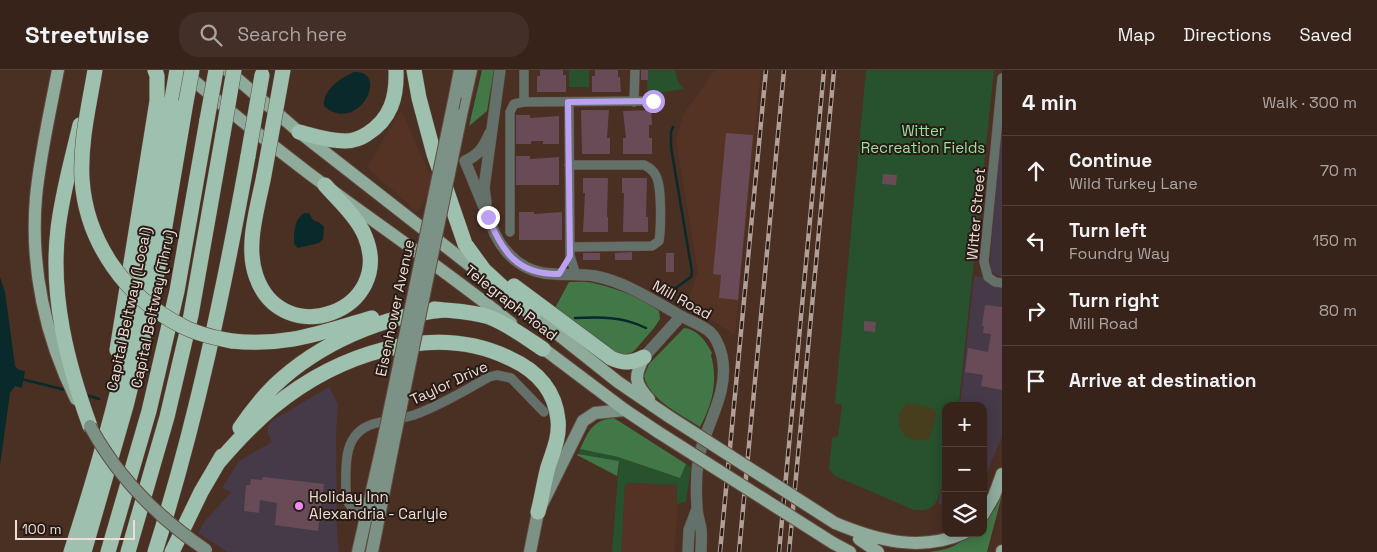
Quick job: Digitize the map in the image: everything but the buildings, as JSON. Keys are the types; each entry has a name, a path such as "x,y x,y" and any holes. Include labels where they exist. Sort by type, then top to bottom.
{"highway":[{"path":"94,70 82,168 83,191 88,215 100,245 118,274 152,308 188,329 214,338 262,343 290,341 398,310 427,308 488,317 502,323 543,348"},
{"path":"90,426 73,375 62,325 57,259 61,208 94,70"},
{"path":"95,473 113,379 157,101 157,76 155,70"},
{"path":"71,552 95,473 133,326 177,70"},
{"name":"Capital Beltway (Local)","path":"84,552 126,406 153,297 192,70"},
{"name":"Capital Beltway (Thru)","path":"108,552 149,411 177,291 216,70"},
{"path":"128,552 167,418 191,315 234,70"},
{"path":"283,70 252,243 255,276 262,291 279,308 299,316 320,316 338,312 361,291 370,270 368,246 360,226 325,185"},
{"path":"299,132 330,140 347,141 363,136 382,122 391,109 396,91 396,70"},
{"path":"414,70 426,126 439,170 450,197 474,244 483,257 508,281 611,358 630,363 644,357"},
{"path":"155,552 189,430 221,302 262,72"},
{"path":"450,197 460,231 474,257 498,283 534,315"},
{"path":"172,552 201,492 240,428 274,386 309,359 360,332 387,321 423,312 444,310"},
{"path":"218,464 247,431 274,406 297,389 330,370 370,354 406,345 434,342 464,343 488,349 515,360 536,374 553,396 558,413 558,431 538,512"}],"main road":[{"path":"58,70 36,196 35,234 37,270 52,344 62,372 108,456 136,492 174,528 208,551"},
{"name":"Telegraph Road","path":"182,70 239,119 325,185 467,287 625,410 838,548 850,552"},
{"name":"Telegraph Road","path":"227,70 299,132 573,347 657,409 835,523"},
{"name":"Eisenhower Avenue","path":"372,552 388,444 460,70"},
{"name":"Eisenhower Avenue","path":"358,552 367,512 388,444 471,70"},
{"path":"573,347 602,362 618,366 633,365 644,357"},
{"path":"644,357 638,370 637,381 643,393 657,409"},
{"path":"530,552 538,512 583,421 595,413 625,410"},
{"path":"987,507 994,496 1002,474"},
{"path":"835,523 890,545 915,548 928,548 944,544 957,537"},
{"path":"835,523 878,552"}],"street":[{"name":"Mill Road","path":"488,217 484,188 500,70"},
{"path":"524,70 524,102"},
{"path":"634,102 635,70"},
{"name":"Witter Street","path":"1002,78 984,262 988,277 995,282 1002,283"},
{"path":"510,232 510,112 514,104 524,102 653,101"},
{"path":"568,102 570,251 576,275"},
{"name":"Mill Road","path":"490,133 484,148 466,161 500,244 513,259 529,269 540,273 595,276 614,282 658,302 711,333 719,346 722,358 722,383 719,400 702,445 698,463 696,489 701,531 701,552"},
{"path":"569,165 644,164 648,166 656,175 659,188 660,228 659,241 652,246 570,251"},
{"path":"559,274 570,251"},
{"path":"644,357 681,316"},
{"name":"Taylor Drive","path":"367,512 352,508 347,502 346,496 347,451 356,435 364,428 415,414 489,377 497,375 511,378 544,412"},
{"name":"Mill Road","path":"688,552 689,530 697,510"}],"shaded area":[{"path":"715,70 761,70 735,335 687,305 698,272 676,140 684,113"},
{"path":"401,110 427,169 438,180 417,212 367,167"},
{"path":"1002,121 1002,278 989,270"},
{"path":"974,276 1002,280 1002,436 987,472 987,402 960,402"},
{"path":"329,387 338,404 336,433 339,552 228,552 198,533 205,521 231,492 222,488 239,461 272,442 268,433 268,426 273,420"},
{"path":"628,483 677,485 674,552 621,552 625,486"},
{"path":"942,486 942,504 938,504"}],"green space":[{"path":"482,70 494,70 487,111 469,126"},
{"path":"569,70 589,70 589,87 569,87"},
{"path":"648,70 675,70 678,82 684,89 651,94 647,90"},
{"name":"Witter Recreation Fields","path":"866,70 994,70 959,402 942,402 942,483 938,499 933,506 924,510 914,510 835,476 829,469 832,438 838,436 842,405 835,403"},
{"path":"569,282 594,283 630,294 659,311 660,319 635,350 618,356 554,310"},
{"path":"684,328 701,336 712,353 713,392 700,427 659,399 647,385 644,376 649,364"},
{"path":"614,418 686,464 680,478 618,457 580,449 589,432 596,424"},
{"path":"580,449 618,457 680,478 686,464 691,468 686,502 677,504 677,485 628,483 625,486 621,552 612,552 619,461 578,454"},
{"path":"577,455 619,461 617,476"},
{"path":"1002,495 987,552 929,552 949,548 968,537 987,537 987,520"}],"sand":[{"path":"907,403 932,408 937,414 929,439 920,441 912,439 902,431 899,425 899,418 901,410"}],"water":[{"path":"354,72 365,74 370,81 370,90 366,99 358,108 348,113 337,113 324,106 326,94 330,89 344,77"},
{"path":"309,213 313,220 324,227 323,239 319,243 298,248 294,244 295,226 301,215"},
{"path":"0,277 5,292 15,366 19,370 25,371 22,388 15,386 10,393 0,466"}],"waterway":[{"path":"669,293 691,277 692,272 671,147 673,127"},
{"path":"575,318 620,319 646,328"},
{"path":"21,379 66,390"},
{"path":"86,395 99,399"}],"railway":[{"path":"720,552 766,70"},
{"path":"739,552 784,70"},
{"path":"779,552 824,70"},
{"path":"789,552 834,70"}],"place":[{"name":"Holiday Inn Alexandria - Carlyle","path":"299,506"}],"route":[{"path":"488,217 500,244 513,259 522,266 540,273 559,274 570,256 568,102 653,101"}]}
